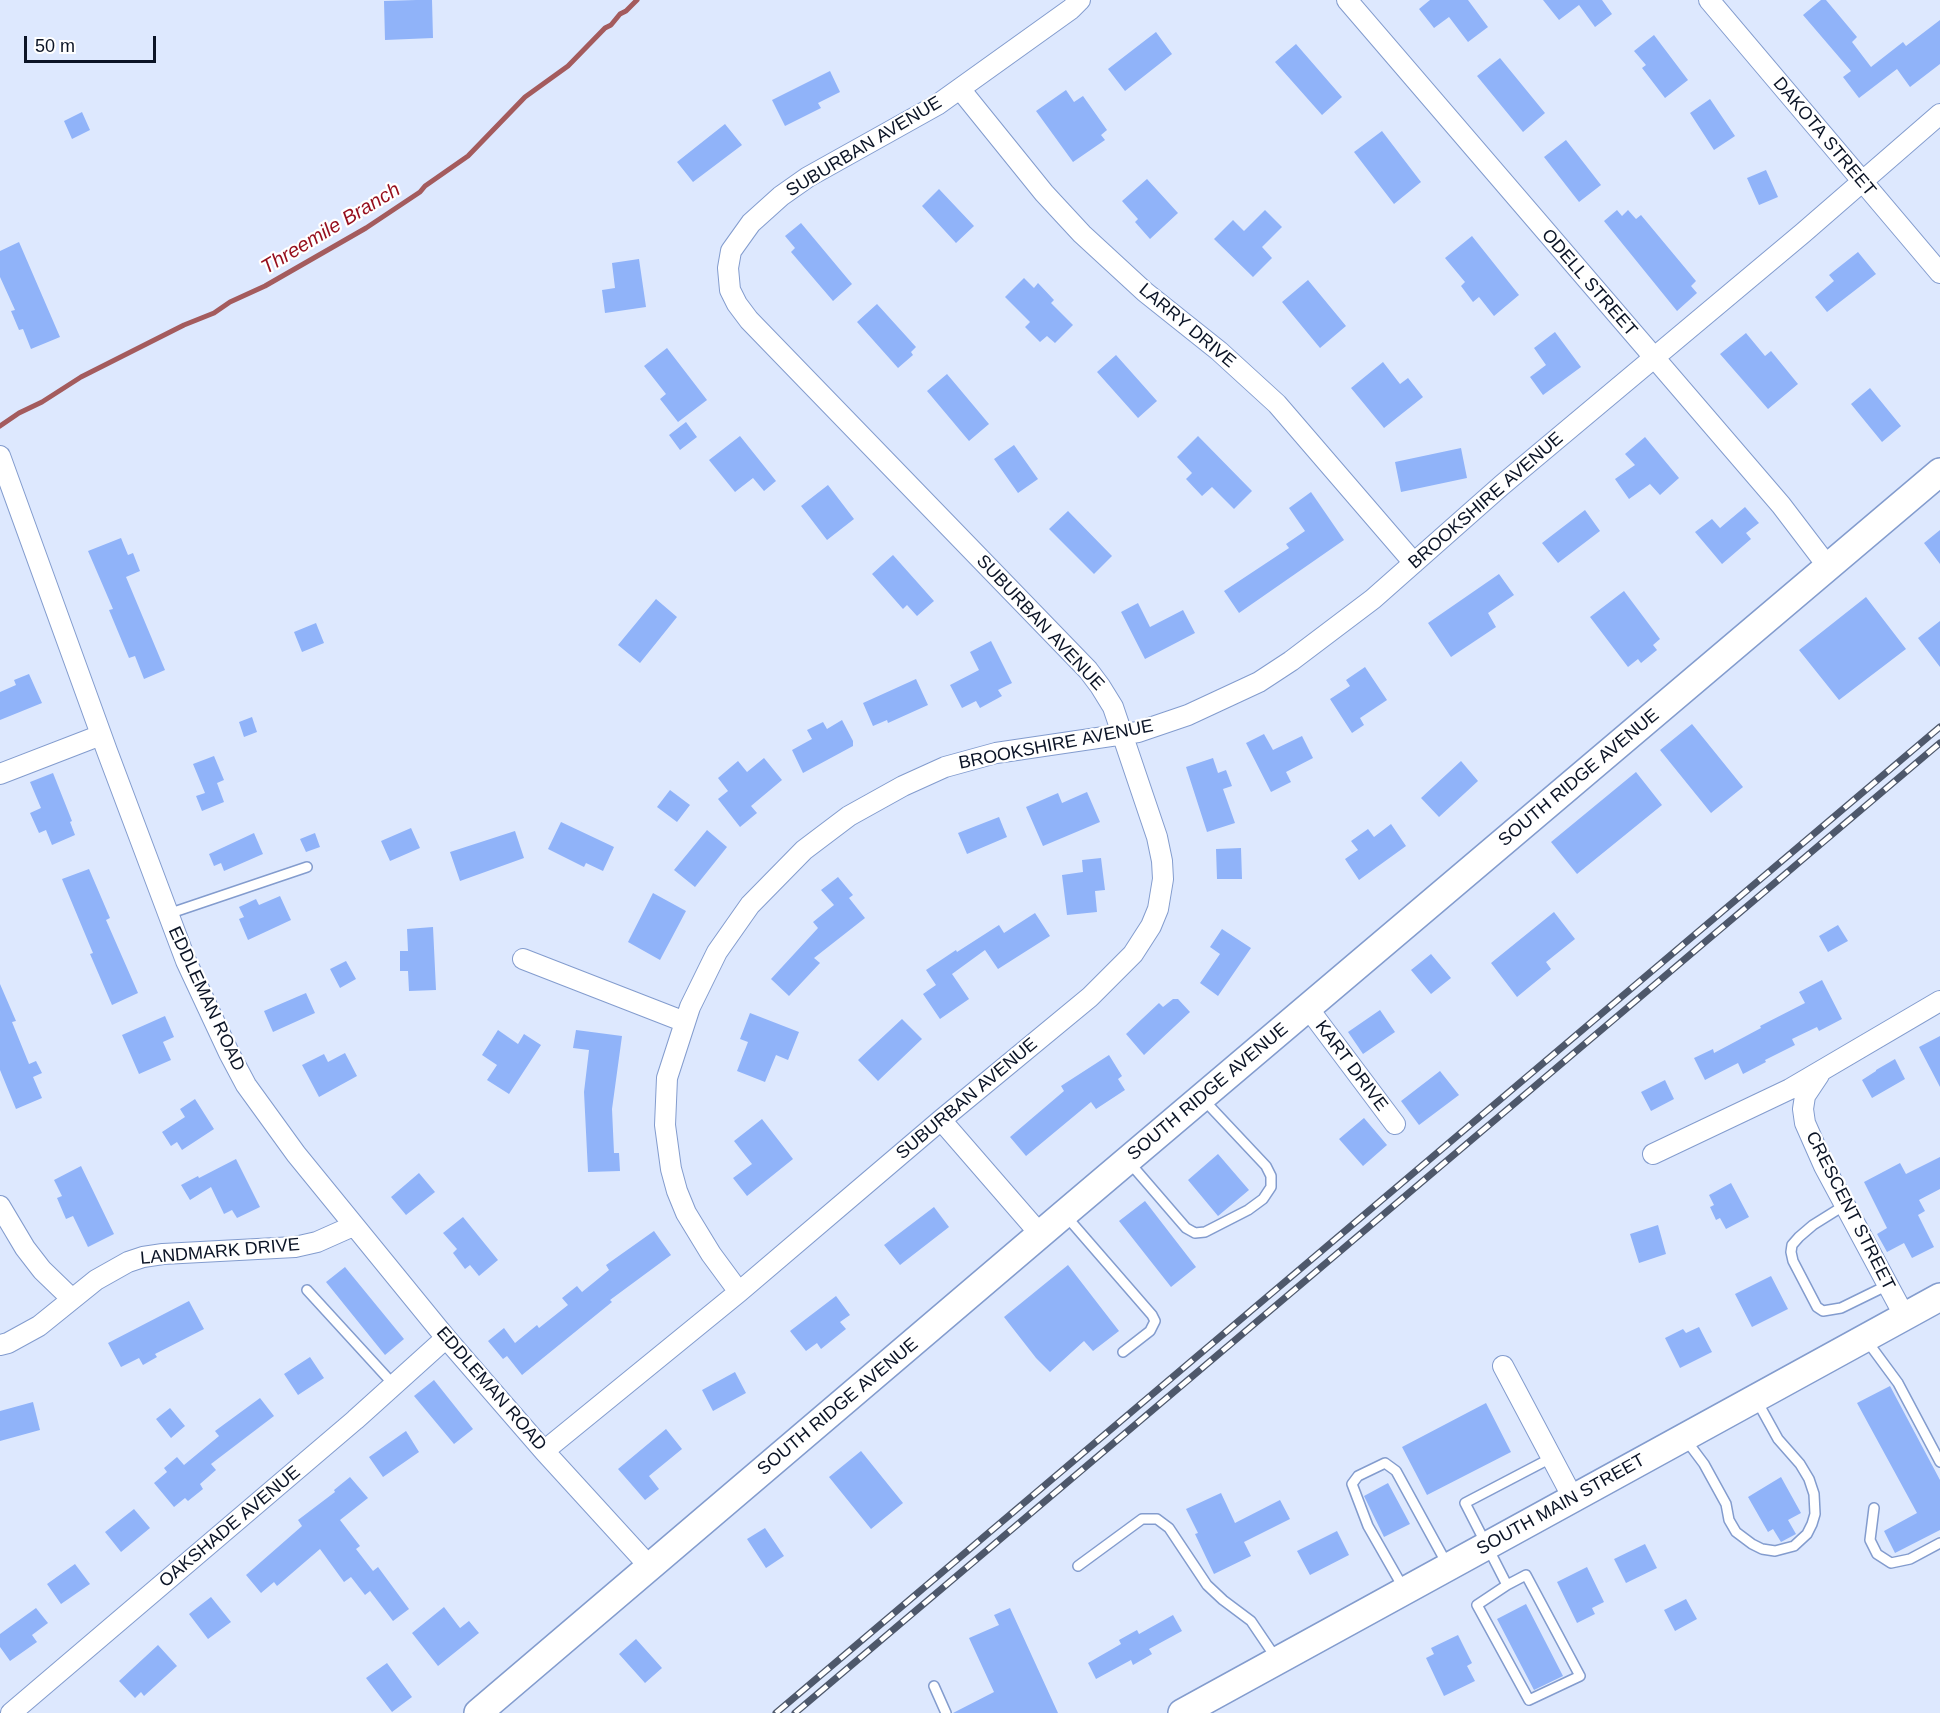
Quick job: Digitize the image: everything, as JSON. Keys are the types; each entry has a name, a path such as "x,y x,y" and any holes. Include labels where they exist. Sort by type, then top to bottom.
{"street":[{"name":"SUBURBAN AVENUE","path":"544,1451 740,1292 941,1120 1090,997 1132,954 1151,926 1158,909 1163,879 1157,837 1113,707 1088,670 749,320 730,290 728,268 731,251 752,223 781,196 808,177 937,105 1071,9 1080,0"},
{"name":"ODELL STREET","path":"1347,0 1781,505 1829,568"},
{"name":"DAKOTA STREET","path":"1709,0 1940,273"},
{"name":"LARRY DRIVE","path":"960,89 1044,192 1082,234 1145,292 1219,351 1277,405 1414,563"},
{"name":"BROOKSHIRE AVENUE","path":"740,1292 711,1254 686,1213 677,1191 664,1125 668,1078 690,1007 717,952 750,905 804,850 849,816 903,786 945,767 996,753 1138,732 1188,715 1259,682 1291,661 1372,599 1502,485 1940,114"},
{"name":"EDDLEMAN ROAD","path":"0,456 186,961 246,1084 296,1154 446,1338 544,1451 650,1567"},
{"name":"SOUTH RIDGE AVENUE","path":"478,1713 1940,472"},
{"path":"0,774 101,735"},
{"path":"523,959 685,1022"},
{"name":"CRESCENT STREET","path":"1653,1154 1790,1089 1940,1001"},
{"name":"KART DRIVE","path":"1308,1008 1395,1124"},
{"name":"CRESCENT STREET","path":"1821,1072 1805,1096 1803,1109 1805,1124 1824,1166 1905,1317"},
{"path":"941,1120 1040,1234"},
{"path":"0,1206 25,1248 42,1270 72,1299"},
{"name":"LANDMARK DRIVE","path":"0,1345 39,1326 96,1280 128,1262 143,1257 295,1247 317,1242 353,1226"},
{"name":"SOUTH MAIN STREET","path":"1182,1713 1940,1297"},
{"name":"OAKSHADE AVENUE","path":"11,1713 446,1338"},
{"path":"1503,1366 1573,1498"}],"lane":[{"path":"168,914 307,867"},
{"path":"1128,1160 1186,1228 1195,1233 1214,1228 1248,1210 1263,1199 1271,1187 1271,1176 1266,1166 1202,1098"},
{"path":"1845,1205 1798,1237 1792,1245 1793,1261 1817,1307 1823,1311 1841,1308 1888,1285"},
{"path":"1064,1214 1155,1321 1150,1331 1123,1352"},
{"path":"307,1290 394,1385"},
{"path":"1865,1339 1898,1383 1940,1462"},
{"path":"1685,1438 1704,1464 1726,1504 1729,1520 1736,1532 1762,1550 1775,1551 1794,1546 1807,1534 1812,1524 1815,1507 1814,1494 1809,1479 1800,1464 1778,1439 1756,1399"},
{"path":"1507,1585 1465,1503 1551,1458"},
{"path":"1405,1591 1368,1526 1352,1484 1358,1476 1385,1463 1396,1471 1448,1567"},
{"path":"1874,1508 1870,1540 1877,1554 1891,1563 1910,1559 1940,1543"},
{"path":"1077,1566 1142,1519 1157,1519 1169,1528 1207,1585 1222,1600 1251,1621 1277,1660"},
{"path":"1526,1575 1580,1676 1529,1700 1477,1605 1507,1585 1526,1575"},
{"path":"934,1686 946,1713"}],"building":[{"path":"432,0 433,38 385,40 384,1"},
{"path":"1430,0 1468,0 1488,27 1468,42 1449,17 1434,28 1419,9"},
{"path":"1543,0 1602,0 1612,14 1595,27 1579,5 1559,20"},
{"path":"1821,0 1826,0 1857,37 1852,42 1871,67 1903,42 1906,46 1940,20 1940,64 1910,87 1897,69 1859,98 1843,77 1851,71 1803,15"},
{"path":"1156,32 1172,54 1125,91 1108,69"},
{"path":"1654,35 1688,80 1665,98 1642,68 1646,65 1634,51"},
{"path":"1296,44 1342,97 1322,115 1275,62"},
{"path":"1500,58 1545,113 1523,132 1477,76"},
{"path":"830,71 840,92 818,103 821,108 785,126 772,100"},
{"path":"1066,90 1074,102 1083,96 1107,130 1101,135 1105,140 1073,162 1036,111"},
{"path":"1710,99 1735,136 1714,150 1690,113"},
{"path":"82,112 90,130 72,139 64,121"},
{"path":"725,124 742,145 693,182 677,162"},
{"path":"1382,131 1421,182 1394,204 1354,152"},
{"path":"1566,140 1601,185 1579,202 1544,157"},
{"path":"1766,170 1778,197 1759,205 1747,178"},
{"path":"1147,179 1178,213 1150,239 1135,222 1138,219 1122,201"},
{"path":"939,189 974,226 956,243 922,206"},
{"path":"1265,210 1282,227 1262,247 1272,258 1253,277 1214,239 1233,220 1244,231"},
{"path":"1617,210 1622,216 1628,210 1636,219 1641,215 1696,281 1691,286 1697,293 1677,311 1604,221"},
{"path":"801,223 852,284 833,301 791,252 795,248 785,236"},
{"path":"1472,236 1519,295 1494,316 1479,297 1473,302 1461,286 1465,282 1445,258"},
{"path":"19,242 60,337 31,349 23,329 19,330 11,311 15,310 0,277 0,251"},
{"path":"1858,252 1876,274 1827,312 1815,297 1834,281 1829,275"},
{"path":"639,259 646,307 605,313 602,290 615,288 612,263"},
{"path":"1024,278 1034,288 1038,283 1054,300 1051,303 1073,325 1055,343 1047,336 1040,342 1025,327 1030,322 1005,297"},
{"path":"1308,280 1346,326 1320,348 1282,302"},
{"path":"877,304 916,347 911,352 913,355 898,368 857,322"},
{"path":"1555,332 1581,367 1543,395 1530,377 1546,365 1534,348"},
{"path":"1746,333 1765,356 1771,351 1798,384 1768,409 1720,354"},
{"path":"667,348 707,400 678,422 660,399 666,394 644,366"},
{"path":"1116,355 1157,401 1138,418 1097,372"},
{"path":"1383,362 1400,384 1408,378 1423,397 1384,428 1351,388"},
{"path":"947,374 989,424 969,441 927,391"},
{"path":"1870,388 1901,426 1882,442 1851,404"},
{"path":"686,422 697,437 680,450 669,435"},
{"path":"740,436 776,481 764,491 753,478 735,492 709,460"},
{"path":"1198,436 1252,491 1234,509 1212,487 1202,496 1186,479 1192,473 1177,457"},
{"path":"1645,437 1679,478 1660,495 1650,484 1629,499 1615,479 1635,465 1625,454"},
{"path":"1014,445 1038,479 1018,493 994,459"},
{"path":"1461,448 1467,478 1401,492 1395,462"},
{"path":"828,485 854,519 827,540 801,506"},
{"path":"1311,492 1344,540 1239,613 1224,591 1289,548 1286,544 1305,531 1289,508"},
{"path":"1745,507 1759,523 1746,533 1751,539 1722,564 1695,532 1712,519 1720,528"},
{"path":"1585,510 1600,531 1558,563 1542,543"},
{"path":"1068,511 1112,556 1094,574 1049,529"},
{"path":"1940,530 1940,564 1924,543"},
{"path":"121,538 128,555 133,553 140,571 126,577 165,670 144,679 135,656 129,658 109,610 113,609 88,551"},
{"path":"893,555 934,601 917,616 907,605 903,609 872,574"},
{"path":"1499,574 1514,595 1488,613 1496,627 1451,657 1428,623"},
{"path":"1624,591 1660,639 1653,645 1657,650 1641,663 1638,659 1628,667 1590,617"},
{"path":"1866,597 1906,649 1839,700 1799,650"},
{"path":"656,599 677,617 640,663 618,645"},
{"path":"1138,603 1150,627 1183,610 1195,633 1145,659 1121,612"},
{"path":"1940,621 1940,667 1918,638"},
{"path":"316,623 324,643 302,652 294,632"},
{"path":"991,641 1012,683 998,690 1002,696 980,708 976,701 962,708 950,685 979,670 970,652"},
{"path":"1365,667 1387,700 1360,718 1364,725 1352,733 1330,699 1350,686 1346,680"},
{"path":"29,674 42,703 0,720 0,692 16,685 14,680"},
{"path":"916,679 928,705 888,723 887,720 873,726 863,703"},
{"path":"252,717 257,732 244,737 239,722"},
{"path":"842,720 853,741 853,746 803,773 792,750 812,739 807,730 823,722 827,729"},
{"path":"1692,724 1743,787 1711,813 1660,750"},
{"path":"1264,734 1273,750 1302,736 1313,758 1286,772 1291,782 1271,792 1246,743"},
{"path":"214,756 224,780 217,783 224,802 202,811 196,796 205,793 193,764"},
{"path":"764,758 782,780 751,806 757,813 740,827 718,799 728,791 718,778 738,761 747,772"},
{"path":"1213,758 1218,773 1226,770 1232,786 1223,789 1235,823 1207,832 1186,767"},
{"path":"1461,761 1478,781 1439,817 1421,798"},
{"path":"1636,772 1662,805 1577,874 1551,842"},
{"path":"53,773 72,821 70,822 75,835 52,845 46,830 39,833 30,813 41,808 30,782"},
{"path":"670,790 690,805 677,822 657,807"},
{"path":"1087,792 1100,822 1043,846 1026,807 1058,793 1062,803"},
{"path":"999,817 1007,837 967,854 958,833"},
{"path":"561,822 614,847 603,871 586,863 584,867 548,849"},
{"path":"1391,824 1406,846 1359,880 1345,859 1358,850 1351,841 1368,829 1374,837"},
{"path":"411,828 420,848 390,861 381,841"},
{"path":"707,830 727,847 695,887 674,870"},
{"path":"515,831 524,858 460,881 450,852"},
{"path":"254,833 263,854 224,871 221,863 214,866 209,854"},
{"path":"315,833 320,847 306,852 300,839"},
{"path":"1241,848 1242,879 1217,879 1216,849"},
{"path":"1101,858 1105,890 1095,891 1097,912 1067,915 1062,875 1083,872 1082,860"},
{"path":"89,869 110,918 106,920 138,993 112,1005 62,879"},
{"path":"838,877 853,895 849,898 865,918 814,958 820,963 789,996 771,979 818,928 813,922 834,905 821,890"},
{"path":"653,893 686,911 660,960 628,942"},
{"path":"280,896 291,920 248,940 239,919 244,917 239,907 256,899 259,905"},
{"path":"1554,912 1575,939 1546,962 1551,969 1517,997 1491,963"},
{"path":"1035,913 1050,936 998,969 985,950 952,974 969,999 940,1019 923,994 936,985 926,970 999,925 1004,933"},
{"path":"1838,925 1848,941 1828,952 1819,936"},
{"path":"433,927 436,990 409,991 408,971 400,971 400,951 408,951 407,929"},
{"path":"1222,929 1251,948 1218,996 1200,983 1220,954 1210,947"},
{"path":"1431,954 1451,978 1431,994 1411,970"},
{"path":"346,961 356,979 340,988 330,969"},
{"path":"1822,980 1842,1019 1819,1031 1817,1027 1792,1039 1795,1045 1743,1074 1738,1063 1705,1080 1694,1058 1713,1049 1714,1053 1805,1003 1799,992"},
{"path":"0,984 16,1021 12,1022 29,1064 36,1061 42,1073 33,1077 42,1098 16,1109 0,1070"},
{"path":"306,993 315,1013 273,1032 264,1011"},
{"path":"1173,999 1178,999 1190,1012 1144,1055 1126,1034 1159,1003 1163,1007"},
{"path":"1380,1010 1395,1032 1363,1054 1348,1032"},
{"path":"750,1013 799,1032 788,1060 776,1055 765,1082 737,1071 748,1042 740,1039"},
{"path":"165,1016 174,1037 163,1042 171,1060 139,1074 122,1035"},
{"path":"902,1019 922,1039 878,1081 858,1060"},
{"path":"498,1030 518,1044 524,1034 541,1045 509,1094 487,1080 497,1065 482,1055"},
{"path":"576,1030 622,1036 612,1109 614,1153 619,1153 620,1171 588,1172 584,1092 589,1050 573,1048"},
{"path":"1940,1036 1940,1087 1919,1047"},
{"path":"345,1053 357,1076 319,1097 302,1065 324,1054 328,1062"},
{"path":"1109,1055 1122,1076 1118,1079 1125,1090 1096,1109 1091,1102 1026,1156 1010,1137 1064,1091 1061,1086"},
{"path":"1895,1059 1905,1079 1872,1098 1862,1080"},
{"path":"1440,1071 1459,1095 1419,1125 1401,1101"},
{"path":"1665,1080 1674,1099 1651,1111 1641,1092"},
{"path":"195,1099 214,1129 182,1150 177,1142 171,1146 162,1132 185,1117 180,1109"},
{"path":"1364,1118 1387,1145 1363,1166 1339,1139"},
{"path":"762,1119 793,1159 747,1196 733,1178 752,1164 734,1141"},
{"path":"1218,1154 1249,1190 1218,1216 1188,1180"},
{"path":"1940,1157 1940,1189 1919,1200 1925,1211 1918,1215 1934,1247 1912,1258 1904,1243 1887,1252 1877,1234 1887,1228 1864,1182 1900,1163 1906,1174"},
{"path":"236,1159 260,1207 237,1218 232,1210 224,1214 211,1187 190,1200 181,1185"},
{"path":"81,1166 114,1234 88,1247 73,1216 66,1219 57,1198 62,1196 54,1180"},
{"path":"419,1173 435,1192 406,1215 391,1197"},
{"path":"1731,1183 1749,1217 1726,1229 1720,1218 1716,1220 1710,1207 1714,1205 1709,1195"},
{"path":"1145,1201 1196,1267 1171,1287 1119,1221"},
{"path":"934,1207 949,1227 900,1265 884,1245"},
{"path":"463,1217 498,1260 479,1276 470,1265 465,1269 453,1253 457,1249 443,1233"},
{"path":"1658,1225 1666,1254 1639,1263 1630,1234"},
{"path":"654,1231 671,1255 610,1300 612,1302 522,1375 507,1356 503,1359 488,1341 504,1328 515,1343 537,1325 539,1328 568,1305 562,1298 577,1286 582,1292 609,1270 606,1265"},
{"path":"1068,1265 1119,1331 1093,1351 1084,1341 1050,1372 1004,1317"},
{"path":"345,1267 404,1339 385,1355 326,1282"},
{"path":"1771,1276 1788,1309 1752,1327 1735,1294"},
{"path":"836,1296 850,1315 840,1322 846,1329 821,1349 817,1343 806,1351 790,1331"},
{"path":"189,1301 204,1329 155,1354 157,1357 143,1365 139,1358 121,1367 108,1343"},
{"path":"1699,1327 1712,1352 1680,1368 1665,1338 1683,1329 1686,1333"},
{"path":"310,1357 324,1378 298,1395 284,1374"},
{"path":"735,1372 746,1393 713,1411 702,1390"},
{"path":"434,1380 473,1429 454,1444 414,1396"},
{"path":"1890,1386 1940,1480 1940,1530 1895,1553 1884,1531 1917,1513 1857,1403"},
{"path":"260,1398 274,1416 211,1464 216,1470 200,1484 203,1489 188,1501 185,1498 174,1507 154,1483 167,1472 164,1468 177,1457 184,1465 219,1436 215,1431"},
{"path":"33,1402 40,1430 0,1441 0,1411"},
{"path":"1486,1403 1511,1452 1427,1495 1402,1447"},
{"path":"170,1408 185,1426 171,1438 156,1419"},
{"path":"666,1429 682,1449 649,1476 659,1489 645,1500 618,1469"},
{"path":"406,1431 419,1452 383,1477 369,1457"},
{"path":"861,1451 903,1503 871,1529 829,1477"},
{"path":"350,1477 368,1498 340,1520 360,1546 356,1549 373,1571 378,1567 409,1609 393,1621 370,1591 365,1595 351,1577 344,1582 320,1549 277,1586 274,1582 261,1593 246,1575 302,1526 298,1520 335,1492 334,1490"},
{"path":"1781,1477 1801,1513 1788,1520 1796,1534 1781,1542 1773,1529 1768,1532 1748,1497"},
{"path":"1388,1483 1410,1524 1384,1537 1364,1496"},
{"path":"1221,1493 1235,1523 1280,1500 1290,1519 1244,1542 1251,1556 1214,1574 1186,1509"},
{"path":"134,1509 150,1528 121,1552 105,1532"},
{"path":"765,1528 784,1556 766,1568 747,1539"},
{"path":"1337,1531 1349,1555 1310,1575 1297,1551"},
{"path":"1645,1544 1657,1568 1626,1583 1614,1559"},
{"path":"75,1564 90,1584 61,1604 47,1584"},
{"path":"1587,1567 1604,1602 1592,1608 1595,1614 1577,1623 1557,1582"},
{"path":"211,1597 231,1622 208,1639 189,1614"},
{"path":"1686,1599 1697,1619 1675,1631 1664,1610"},
{"path":"1526,1604 1563,1676 1534,1690 1497,1619"},
{"path":"444,1607 460,1628 469,1621 479,1633 438,1666 412,1633"},
{"path":"36,1608 48,1623 32,1635 37,1642 10,1661 0,1647 0,1634"},
{"path":"1010,1608 1058,1713 953,1713 994,1692 969,1638 999,1625 994,1615"},
{"path":"1173,1615 1182,1631 1149,1649 1152,1654 1133,1665 1131,1660 1096,1679 1088,1663 1121,1644 1119,1640 1137,1630 1139,1634"},
{"path":"1458,1635 1472,1663 1467,1666 1475,1681 1444,1696 1426,1658 1434,1654 1431,1648"},
{"path":"636,1639 662,1668 645,1683 619,1654"},
{"path":"158,1645 177,1666 144,1696 141,1692 135,1698 119,1681"},
{"path":"387,1663 412,1697 392,1712 366,1678"}],"waterway":[{"name":"Threemile Branch","path":"0,426 81,377 265,286 366,228 420,192 468,156 525,97 568,66 605,28 637,0"}],"railway":[{"path":"776,1713 1940,727"},
{"path":"795,1713 1940,743"}]}
